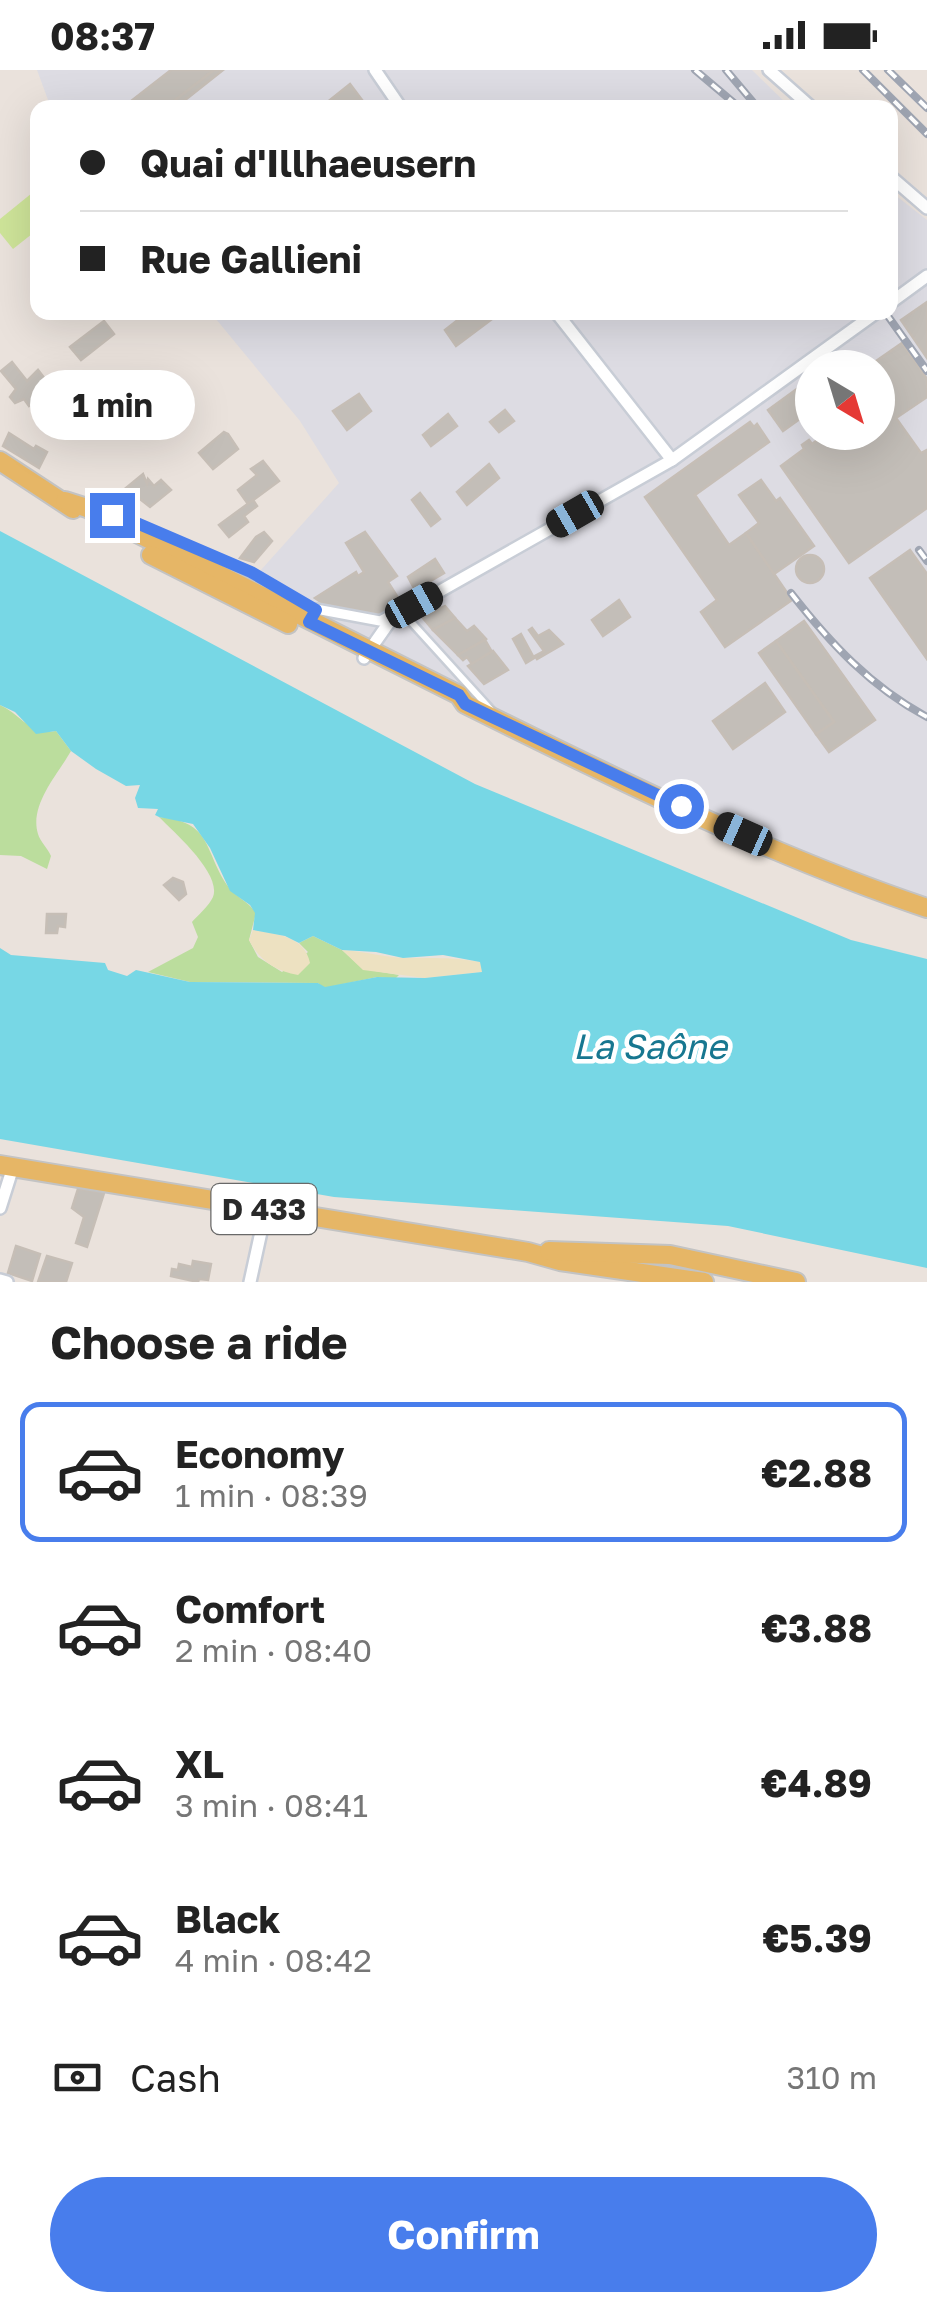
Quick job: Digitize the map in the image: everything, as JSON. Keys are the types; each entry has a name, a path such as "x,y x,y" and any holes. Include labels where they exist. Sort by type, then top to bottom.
{"main road":[{"path":"0,461 65,501 78,514 101,522 237,601 309,621 366,654 459,695 465,704 490,716 788,854 927,908"},
{"name":"D 433","path":"6,1166 528,1252 560,1261 796,1282"},
{"name":"D 433","path":"652,1269 704,1282"}],"street":[{"path":"375,70 396,100"},
{"path":"770,70 803,100"},
{"path":"898,183 927,208"},
{"path":"898,297 927,276"},
{"path":"562,320 672,460"},
{"path":"366,654 390,621 672,460 865,320"},
{"path":"309,621 380,621 405,614"},
{"path":"0,1208 6,1166"},
{"path":"250,1282 266,1209"}],"lane":[{"path":"101,522 125,518 251,572 309,621"},
{"path":"405,614 478,694 492,711 490,716"}],"shaded area":[{"path":"37,70 752,70 783,100 48,100"},
{"path":"898,197 927,220 927,902 758,837 244,589 339,483 300,421 217,320 898,320"}],"green space":[{"path":"30,195 30,236 13,249 0,233 0,219"},
{"path":"0,705 33,727 56,731 71,751 46,790 38,812 38,834 51,856 47,869 21,856 0,855"},
{"path":"159,817 189,825 204,839 227,885 256,913 249,940 258,957 282,972 308,952 299,943 313,936 342,950 363,969 399,975 395,979 377,977 324,988 318,983 190,982 148,972 193,948 198,937 192,922 213,897 214,888 195,854"}],"sand":[{"path":"253,930 296,942 310,963 298,975 275,967 253,947 249,940"},
{"path":"342,950 481,962 482,972 425,978 363,970"}],"water":[{"name":"La Saône","path":"0,531 475,784 851,940 927,959 927,1268 728,1226 334,1197 0,1139 0,948 11,955 105,963 108,970 127,976 136,970 190,982 318,983 325,987 377,977 425,978 482,972 480,962 443,955 403,958 342,950 313,936 299,943 253,930 255,913 230,891 210,848 193,824 159,817 155,815 158,809 138,808 135,798 140,785 126,786 96,769 71,751 56,731 36,734 15,712 0,705"}],"building":[{"path":"171,70 214,70 175,100 133,100"},
{"path":"214,70 223,70 185,100 175,100"},
{"path":"350,84 362,100 330,100"},
{"path":"927,302 927,358 901,320"},
{"path":"458,320 491,320 456,346 445,330"},
{"path":"104,321 114,334 81,360 70,347"},
{"path":"902,343 927,379 927,397 896,418 921,453 927,450 927,508 849,563 781,466 803,450 895,450 895,350 892,350"},
{"path":"12,362 27,381 38,370 52,388 29,406 24,399 15,403 10,397 16,389 1,371"},
{"path":"795,390 795,422 783,431 768,410"},
{"path":"359,394 371,411 347,430 333,411"},
{"path":"505,410 514,421 499,432 490,422"},
{"path":"448,414 457,426 431,446 423,435"},
{"path":"750,422 754,427 757,424 769,442 695,495 729,545 746,533 792,600 725,647 701,612 717,600 645,497"},
{"path":"224,432 238,449 213,469 199,453"},
{"path":"9,433 34,449 36,446 47,452 39,468 3,446"},
{"path":"263,461 279,481 248,504 238,490 257,475 251,469"},
{"path":"489,464 499,478 467,505 457,492"},
{"path":"143,474 147,484 148,479 154,486 161,480 171,490 150,507 126,488"},
{"path":"761,480 776,501 780,498 814,546 774,574 746,533 759,523 739,495"},
{"path":"420,493 440,519 431,526 412,500"},
{"path":"253,500 257,506 244,516 248,522 229,537 219,525"},
{"path":"264,532 272,541 254,562 240,558 256,537"},
{"path":"365,532 397,576 388,582 402,604 383,615 324,604 315,598 356,572 358,576 364,572 346,543"},
{"path":"910,550 927,574 927,659 870,578"},
{"path":"810,555 820,559 824,569 820,579 810,583 800,579 796,569 800,559"},
{"path":"435,559 444,573 415,590 408,577"},
{"path":"619,600 630,617 603,636 592,620"},
{"path":"445,606 455,618 433,630 422,617"},
{"path":"455,618 467,631 474,626 486,639 458,655 433,630"},
{"path":"804,621 875,720 829,752 816,734 834,722 776,641"},
{"path":"532,628 538,636 549,630 563,644 537,659 535,656 544,651 529,630"},
{"path":"521,634 534,658 526,663 513,639"},
{"path":"485,640 492,652 472,664 467,657 463,660 458,655"},
{"path":"776,641 834,722 816,734 759,653"},
{"path":"493,651 508,670 484,684 468,666"},
{"path":"765,683 785,712 733,749 713,721"},
{"path":"173,878 183,882 186,894 179,900 164,885"},
{"path":"47,914 66,914 65,927 58,926 57,933 46,933"},
{"path":"78,1189 104,1193 87,1247 76,1243 84,1217 72,1208"},
{"path":"16,1246 40,1254 32,1281 8,1273"},
{"path":"47,1256 72,1263 66,1282 38,1282"},
{"path":"193,1261 211,1264 208,1280 198,1282 171,1276 172,1269 178,1270 179,1264 192,1267"}],"railway":[{"path":"695,70 731,100"},
{"path":"726,70 751,100"},
{"path":"863,70 893,100"},
{"path":"888,70 927,108"},
{"path":"898,105 927,134"},
{"path":"891,320 927,371"},
{"path":"919,550 927,561"},
{"path":"791,593 853,662 888,692 927,717"}],"route":[{"path":"112,515 251,572 316,610 309,622 459,695 465,704 681,806"}]}
